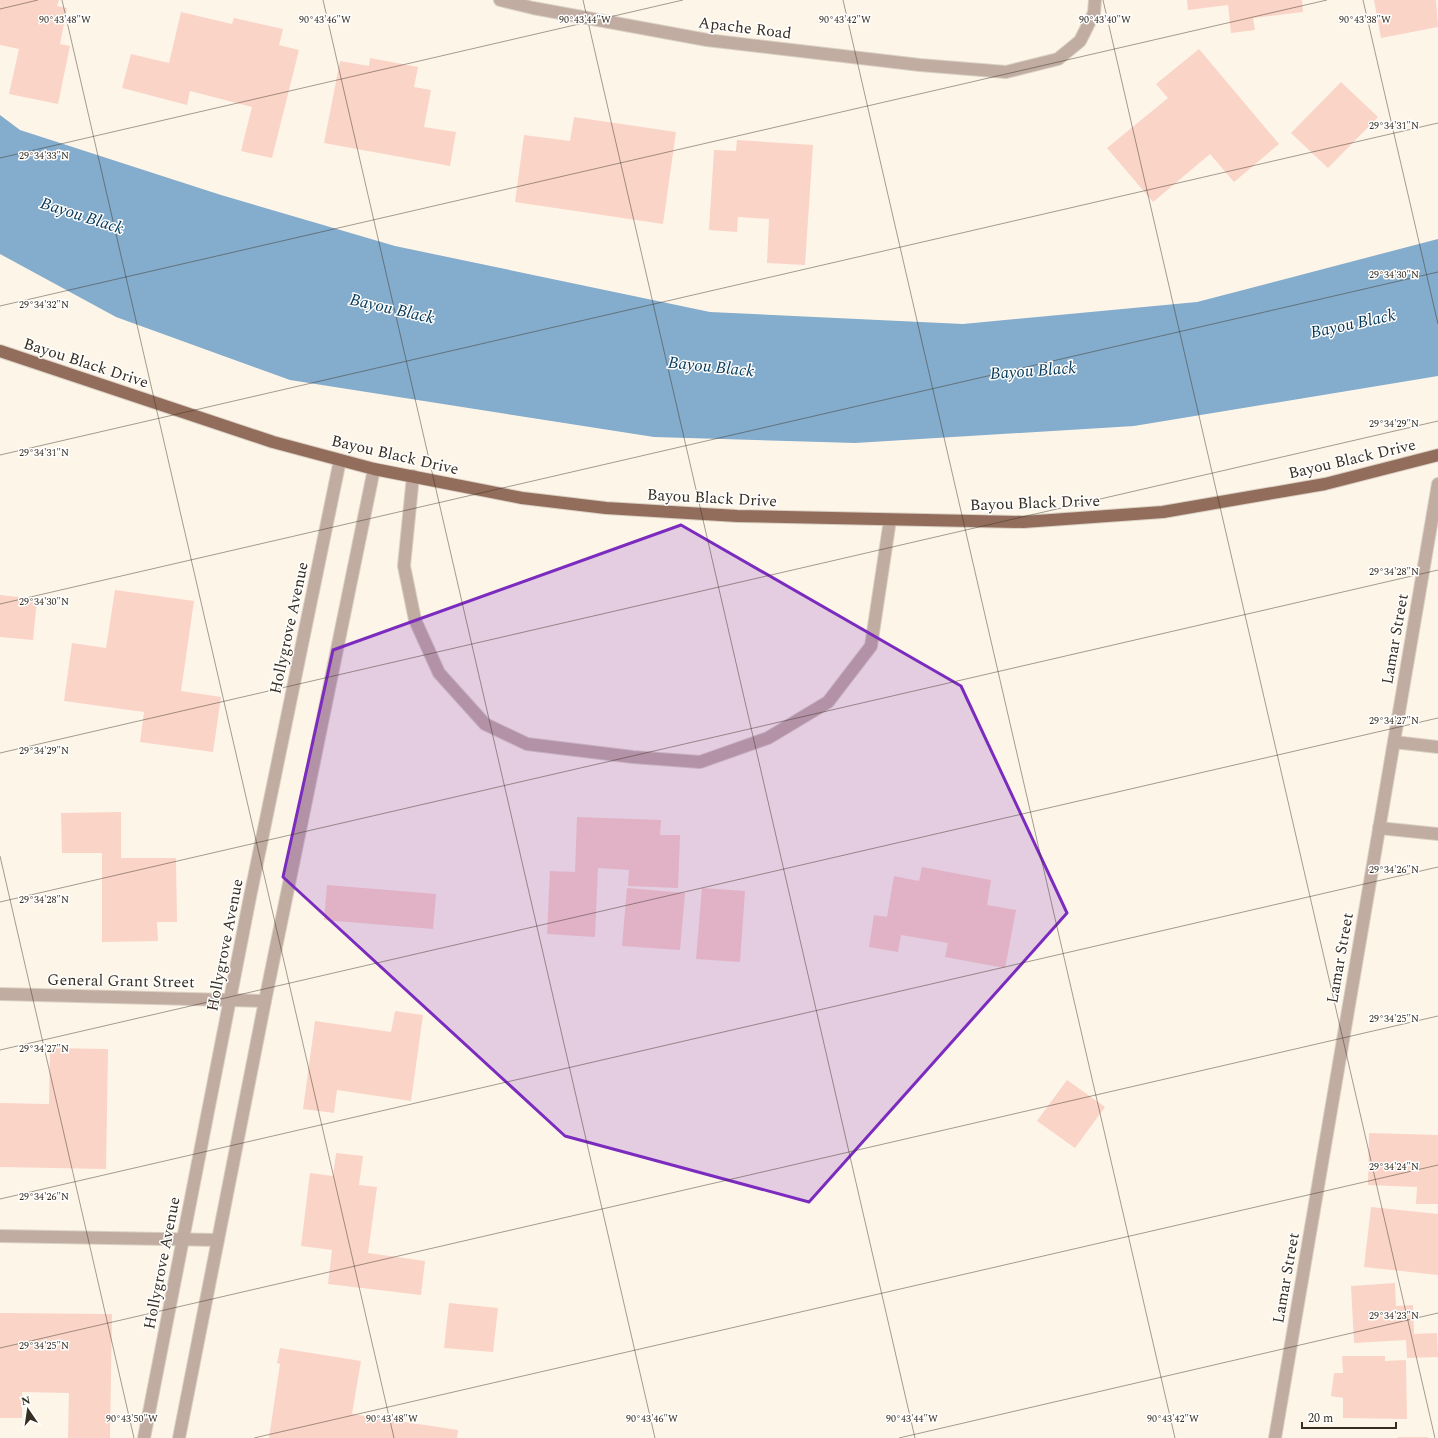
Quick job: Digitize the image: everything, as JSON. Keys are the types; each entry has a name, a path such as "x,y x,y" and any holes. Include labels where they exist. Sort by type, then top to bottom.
{"main road":[{"name":"Bayou Black Drive","path":"0,351 273,442 374,469 522,498 606,508 737,516 1023,522 1163,512 1325,484 1438,455"}],"street":[{"name":"Apache Road","path":"500,0 533,8 707,40 920,65 1006,72 1058,59 1080,41 1094,13 1095,0"},
{"name":"Hollygrove Avenue","path":"144,1438 230,1000 340,460"},
{"path":"179,1438 265,1001 374,469"},
{"path":"413,476 404,566 415,620 439,673 485,724 527,744 633,757 700,762 768,738 828,702 871,646 890,520"},
{"name":"Lamar Street","path":"1274,1438 1438,484"},
{"path":"1394,742 1438,747"},
{"path":"1379,828 1438,834"},
{"name":"General Grant Street","path":"0,994 265,1001"},
{"path":"0,1236 218,1240"}],"highlighted area":[{"path":"681,525 961,686 1067,913 809,1202 565,1136 283,877 333,650"}],"water":[{"name":"Bayou Black","path":"0,115 20,130 221,195 395,246 710,312 963,324 1197,302 1438,239 1438,376 1134,426 855,443 654,437 290,380 116,317 0,254"}],"building":[{"path":"0,0 59,0 57,6 67,8 60,44 70,46 58,104 9,94 19,49 0,45"},
{"path":"1187,0 1302,0 1303,12 1253,18 1255,30 1231,33 1228,5 1188,10"},
{"path":"1374,0 1436,0 1438,27 1381,38"},
{"path":"181,12 232,24 234,18 283,29 279,45 299,50 272,158 241,151 252,107 190,91 187,105 122,88 131,54 169,63"},
{"path":"1199,49 1279,144 1234,182 1210,154 1153,202 1107,148 1168,98 1156,84"},
{"path":"370,58 418,67 414,87 431,90 424,127 456,132 450,166 324,143 340,61 369,66"},
{"path":"1341,82 1378,117 1328,168 1291,133"},
{"path":"574,117 676,132 663,224 515,202 524,135 570,141"},
{"path":"737,140 813,145 805,265 767,263 769,219 738,217 737,232 709,230 714,150 736,151"},
{"path":"115,590 194,601 181,691 221,697 213,752 140,742 144,712 64,701 72,643 106,648"},
{"path":"0,595 37,599 33,640 0,637"},
{"path":"121,812 121,858 176,858 177,922 157,922 158,941 102,942 102,853 62,853 61,813"},
{"path":"577,817 661,820 660,835 680,835 678,888 628,886 629,870 598,868 595,937 547,934 550,871 575,872"},
{"path":"922,867 991,880 987,905 1016,910 1005,968 945,957 948,943 901,935 898,952 869,947 874,915 887,917 894,876 919,881"},
{"path":"327,885 436,894 433,929 324,920"},
{"path":"627,888 685,893 680,950 622,946"},
{"path":"702,888 745,891 740,962 696,959"},
{"path":"395,1011 423,1015 411,1101 337,1090 334,1113 303,1109 315,1021 391,1032"},
{"path":"50,1048 108,1049 106,1169 0,1167 0,1103 49,1104"},
{"path":"1067,1080 1105,1107 1075,1148 1037,1121"},
{"path":"1369,1133 1438,1135 1438,1204 1416,1204 1417,1187 1368,1185"},
{"path":"336,1153 363,1156 359,1185 377,1187 368,1253 425,1261 421,1295 328,1284 332,1250 301,1246 310,1173 333,1176"},
{"path":"1371,1207 1438,1214 1438,1275 1364,1267"},
{"path":"1395,1283 1396,1306 1413,1305 1414,1334 1437,1333 1438,1357 1407,1358 1406,1340 1354,1343 1351,1286"},
{"path":"449,1303 498,1308 493,1352 444,1348"},
{"path":"0,1313 112,1314 110,1438 68,1438 69,1393 22,1392 22,1418 0,1418"},
{"path":"280,1348 361,1361 352,1414 458,1430 457,1438 269,1438 280,1364 277,1363"},
{"path":"1342,1356 1385,1356 1385,1361 1406,1360 1407,1419 1343,1418 1343,1398 1331,1396 1334,1373 1343,1373"},
{"path":"1428,1437 1428,1438 1398,1438"}]}
